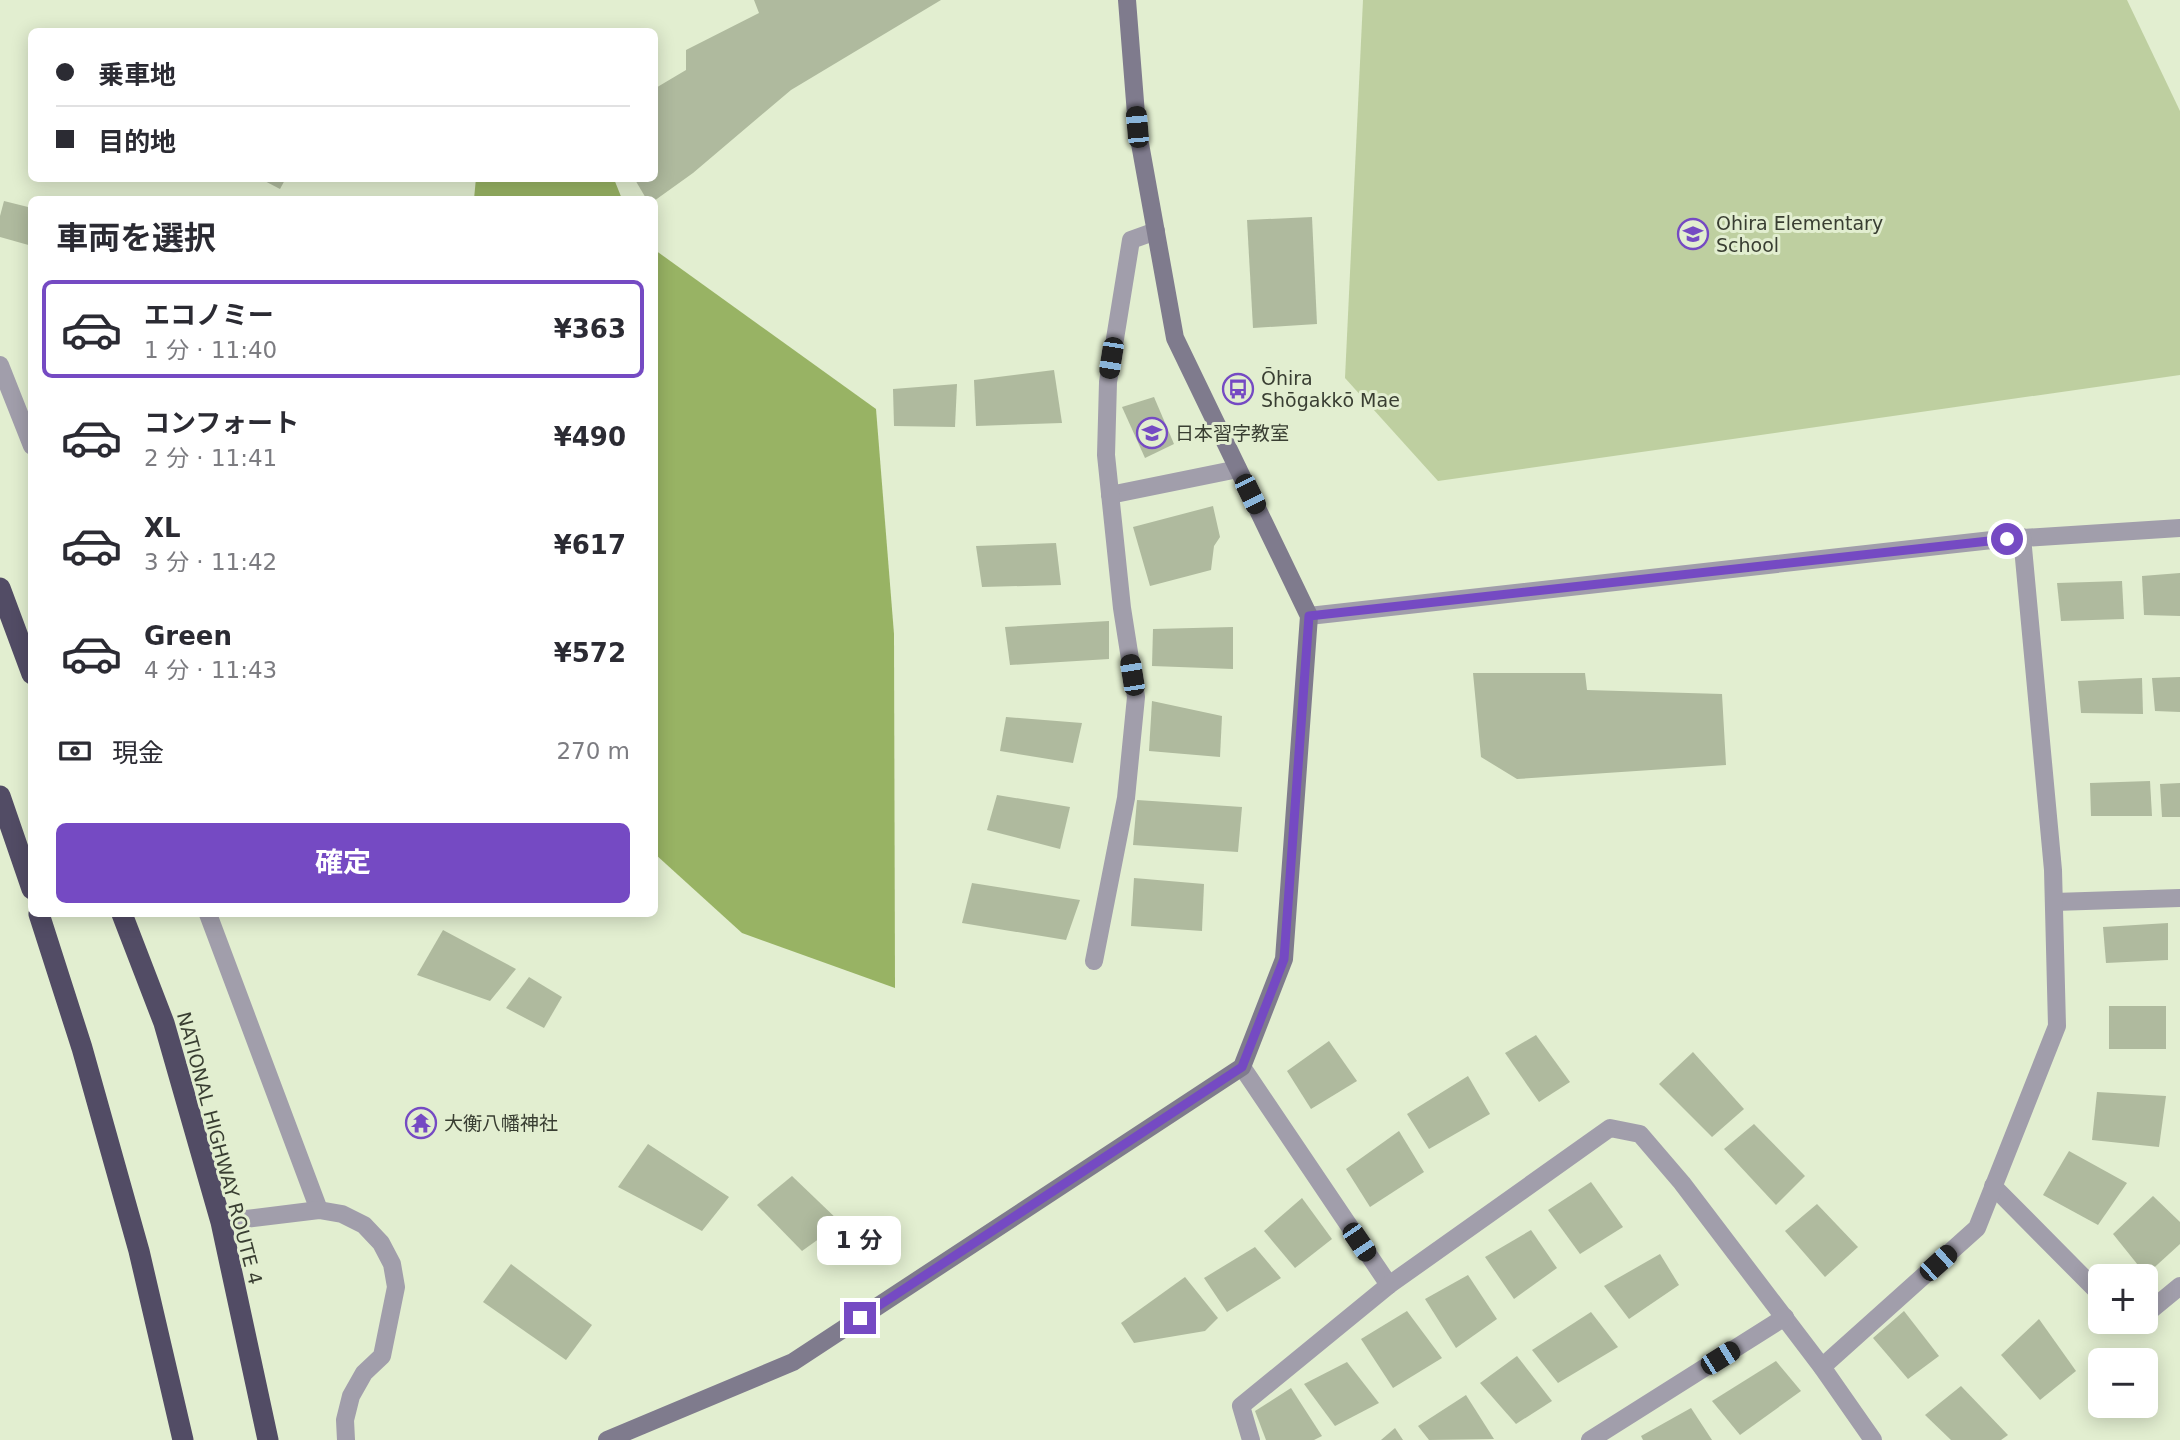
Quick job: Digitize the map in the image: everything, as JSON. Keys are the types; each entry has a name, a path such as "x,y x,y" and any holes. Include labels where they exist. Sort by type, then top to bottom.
{"highway":[{"path":"0,588 28,663"},
{"path":"0,796 28,877"},
{"path":"40,917 82,1048 139,1251 183,1440"},
{"name":"NATIONAL HIGHWAY ROUTE 4","path":"122,917 164,1023 220,1222 268,1440"}],"street":[{"path":"607,1440 793,1362 1242,1067 1284,959 1309,616 1175,338 1137,127 1127,0"},
{"path":"1094,961 1126,798 1136,698 1122,608 1106,454 1108,382 1131,240 1156,231"},
{"path":"0,365 28,436"},
{"path":"1110,495 1238,469"},
{"path":"1309,616 2022,537 2180,528"},
{"path":"1822,1367 1977,1228 2057,1026 2054,902 2022,537"},
{"path":"2054,902 2180,898"},
{"path":"209,917 319,1210"},
{"path":"1242,1067 1388,1285"},
{"path":"1251,1440 1241,1406 1388,1285 1609,1128 1640,1134 1682,1183 1822,1367 1873,1440"},
{"path":"1993,1186 2088,1282"},
{"path":"220,1222 319,1210 342,1214 364,1226 381,1242 392,1264 396,1287 382,1356 364,1373 351,1396 345,1420 346,1440"},
{"path":"2158,1304 2180,1286"},
{"path":"1590,1440 1784,1317"}],"green space":[{"name":"Ohira Elementary School","path":"1363,0 2127,0 2180,111 2180,375 1438,481 1345,378"},
{"path":"476,182 615,182 621,196 474,196"},
{"path":"658,252 876,409 894,634 895,988 742,933 658,857"}],"building":[{"path":"754,0 941,0 791,90 693,173 658,198 658,196 645,196 636,182 658,182 658,87 686,70 686,50 759,13"},
{"path":"267,182 284,182 280,189"},
{"path":"4,201 28,207 28,245 0,237 0,216"},
{"path":"1312,217 1317,324 1253,328 1247,220"},
{"path":"1054,370 1062,423 976,426 974,380"},
{"path":"957,384 955,427 894,426 893,389"},
{"path":"1154,397 1174,444 1145,458 1122,407"},
{"path":"1213,506 1220,537 1214,546 1211,570 1150,586 1133,527"},
{"path":"1056,543 1061,585 982,587 976,546"},
{"path":"2180,573 2180,616 2144,615 2142,576"},
{"path":"2122,581 2124,619 2061,621 2057,583"},
{"path":"1109,621 1109,659 1010,665 1005,627"},
{"path":"1233,627 1233,669 1152,666 1153,629"},
{"path":"1473,673 1585,673 1587,690 1722,694 1726,765 1517,779 1481,757"},
{"path":"2180,677 2180,712 2155,711 2152,678"},
{"path":"2142,678 2143,714 2081,713 2078,681"},
{"path":"1152,701 1222,716 1220,757 1149,751"},
{"path":"1006,717 1082,723 1073,763 1000,751"},
{"path":"2150,781 2152,816 2091,816 2090,783"},
{"path":"2180,783 2180,817 2162,817 2160,784"},
{"path":"997,795 1070,807 1060,849 987,830"},
{"path":"1137,800 1242,807 1238,852 1133,845"},
{"path":"1134,878 1204,884 1202,931 1131,926"},
{"path":"972,883 1080,900 1066,940 962,923"},
{"path":"2168,923 2168,960 2106,963 2103,927"},
{"path":"443,930 516,969 490,1001 417,975"},
{"path":"529,977 562,997 544,1028 506,1008"},
{"path":"2109,1006 2166,1006 2166,1049 2109,1049"},
{"path":"1536,1035 1570,1082 1539,1102 1505,1053"},
{"path":"1329,1041 1357,1081 1311,1109 1287,1071"},
{"path":"1693,1052 1744,1109 1712,1137 1659,1084"},
{"path":"1468,1076 1490,1114 1429,1149 1407,1114"},
{"path":"2097,1092 2166,1096 2159,1147 2092,1140"},
{"path":"1754,1124 1805,1176 1776,1205 1724,1149"},
{"path":"1399,1131 1424,1172 1370,1207 1346,1169"},
{"path":"648,1144 729,1197 702,1231 618,1187"},
{"path":"2069,1151 2127,1183 2098,1225 2043,1195"},
{"path":"792,1176 841,1223 802,1251 757,1205"},
{"path":"1591,1182 1623,1227 1580,1254 1548,1210"},
{"path":"2153,1196 2180,1222 2180,1244 2158,1264 2137,1264 2113,1234"},
{"path":"1302,1198 1332,1239 1295,1268 1264,1231"},
{"path":"1817,1204 1858,1247 1825,1277 1785,1231"},
{"path":"1531,1230 1557,1268 1514,1299 1485,1257"},
{"path":"1255,1247 1281,1278 1227,1312 1204,1278"},
{"path":"1660,1254 1679,1285 1629,1319 1604,1286"},
{"path":"511,1264 592,1325 566,1360 483,1302"},
{"path":"1468,1275 1497,1319 1456,1348 1425,1299"},
{"path":"1185,1277 1218,1318 1205,1331 1134,1343 1121,1323"},
{"path":"1407,1311 1442,1358 1393,1388 1361,1339"},
{"path":"1904,1311 1939,1356 1908,1379 1873,1338"},
{"path":"1591,1312 1618,1347 1558,1383 1532,1350"},
{"path":"2039,1319 2076,1371 2040,1400 2001,1355"},
{"path":"1517,1356 1552,1401 1516,1424 1480,1383"},
{"path":"1776,1361 1801,1391 1740,1435 1712,1401"},
{"path":"1347,1362 1379,1403 1335,1426 1304,1384"},
{"path":"1961,1386 2008,1435 2001,1440 1951,1440 1925,1415"},
{"path":"1291,1388 1322,1436 1314,1440 1266,1440 1255,1411"},
{"path":"1466,1395 1494,1439 1429,1440 1418,1426"},
{"path":"1691,1408 1712,1440 1643,1440 1641,1436"},
{"path":"1395,1428 1403,1440 1381,1440"}],"place":[{"name":"Ohira Elementary School","path":"1693,234"},
{"name":"Ōhira Shōgakkō Mae","path":"1238,389"},
{"name":"日本習字教室","path":"1152,433"},
{"name":"大衡八幡神社","path":"421,1123"}],"route":[{"path":"860,1318 1242,1067 1284,959 1309,616 2007,539"}]}
